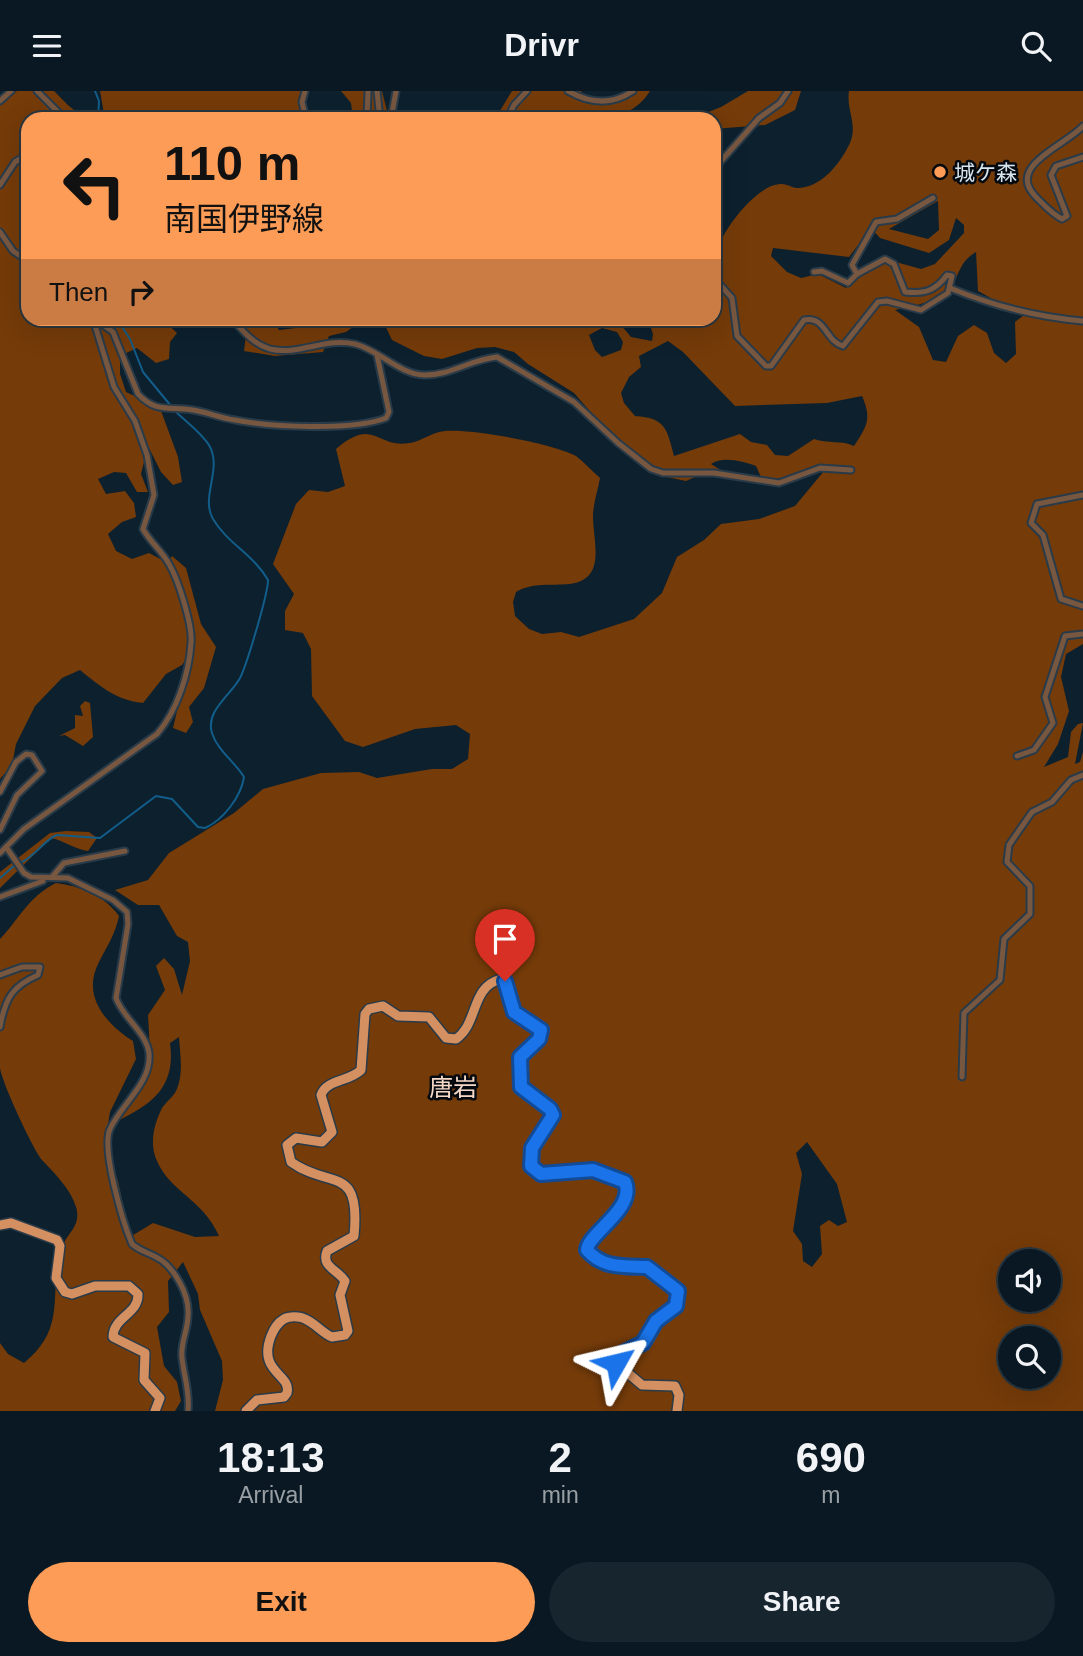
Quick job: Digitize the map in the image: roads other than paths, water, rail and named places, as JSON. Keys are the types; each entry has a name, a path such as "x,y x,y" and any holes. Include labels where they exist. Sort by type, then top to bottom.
{"main road":[{"path":"246,1411 257,1400 284,1397 287,1393 286,1383 269,1363 266,1353 280,1322 287,1317 306,1319 332,1337 345,1335 348,1331 340,1295 345,1281 328,1266 325,1257 327,1251 354,1236 357,1207 354,1197 337,1179 291,1161 287,1145 296,1138 321,1142 327,1139 332,1126 321,1095 328,1085 354,1077 361,1070 365,1014 369,1009 383,1006 398,1016 429,1017 446,1038 456,1039 464,1030 481,990 501,979 509,985 514,1012 541,1030 539,1039 520,1057 521,1087 550,1109 553,1115 532,1148 531,1166 541,1174 600,1171 625,1182 628,1191 620,1207 605,1228 590,1241 587,1250 598,1260 624,1269 647,1267 678,1291 676,1306 656,1321 643,1343 623,1353 616,1363 642,1385 674,1386 679,1395 677,1411"},
{"path":"0,1225 11,1223 57,1240 60,1246 56,1278 65,1292 72,1294 95,1286 129,1286 138,1294 135,1307 119,1321 113,1337 145,1353 144,1380 159,1398 155,1411"}],"street":[{"path":"0,101 11,91"},
{"path":"37,91 58,112"},
{"path":"304,112 302,102 306,91"},
{"path":"367,112 368,91"},
{"path":"377,91 379,112"},
{"path":"392,112 396,91"},
{"path":"510,112 527,91"},
{"path":"568,91 582,99 602,102 615,100 633,91"},
{"path":"721,161 759,118 780,103 788,91"},
{"path":"1083,126 1038,161 1024,182 1062,219 1067,216 1067,209 1051,175 1056,166 1083,157"},
{"path":"0,185 15,162 21,158"},
{"path":"857,274 852,265 876,222 897,219 933,198"},
{"path":"0,232 13,251 21,256"},
{"path":"721,286 732,298 737,336 766,366 771,366 804,320 811,319 820,323 831,339 843,346 878,302 887,301 921,310 947,293 952,276 947,275 937,288 921,294 905,292 894,264 886,259 857,274 848,283 822,271 814,272"},
{"path":"950,288 987,304 1032,315 1083,321"},
{"path":"0,853 8,849 19,832 157,734 169,719 176,703 191,643 190,630 169,564 143,529 154,495 147,455 135,421 114,387 96,326"},
{"path":"104,326 113,332 138,394 144,401 169,411 192,409 238,421 334,425 386,418 389,412 380,359 375,353"},
{"path":"239,326 247,335 270,349 284,351 344,343 375,353 424,375 439,374 484,358 498,357 574,402 633,455 651,469 663,473 714,473 779,484 820,468 851,470"},
{"path":"1083,495 1037,504 1031,523 1043,535 1061,599 1083,606"},
{"path":"1017,755 1034,750 1052,723 1045,697 1065,636 1083,633"},
{"path":"0,792 16,762 26,754 33,755 43,771 17,795 0,830"},
{"path":"962,1077 964,1013 1000,980 1004,939 1030,914 1030,886 1007,862 1009,845 1032,812 1052,802 1072,780 1083,775"},
{"path":"8,849 24,873 37,878 68,878 81,883 127,912 128,925 116,998 146,1045 149,1059 137,1090 109,1132 108,1150 132,1244 141,1252 156,1257 172,1271 187,1303 189,1314 181,1358 190,1387 188,1411"},
{"path":"0,897 52,877 64,863 125,851"},
{"path":"0,975 22,967 40,967 38,975 19,984 4,1003 0,1027"}],"waterway":[{"path":"95,91 99,101 98,112"},
{"path":"122,326 130,339 143,372 171,406"},
{"path":"20,863 57,835 100,838 156,796 172,799 198,827 205,828 224,814 242,785 244,777 218,745 211,725 215,710 240,678 252,645 268,580 213,519 209,502 213,454 201,435 174,410"},
{"path":"0,878 15,865"}],"place":[{"name":"城ケ森","path":"940,172"}],"district":[{"name":"唐岩","path":"453,1087"}]}
